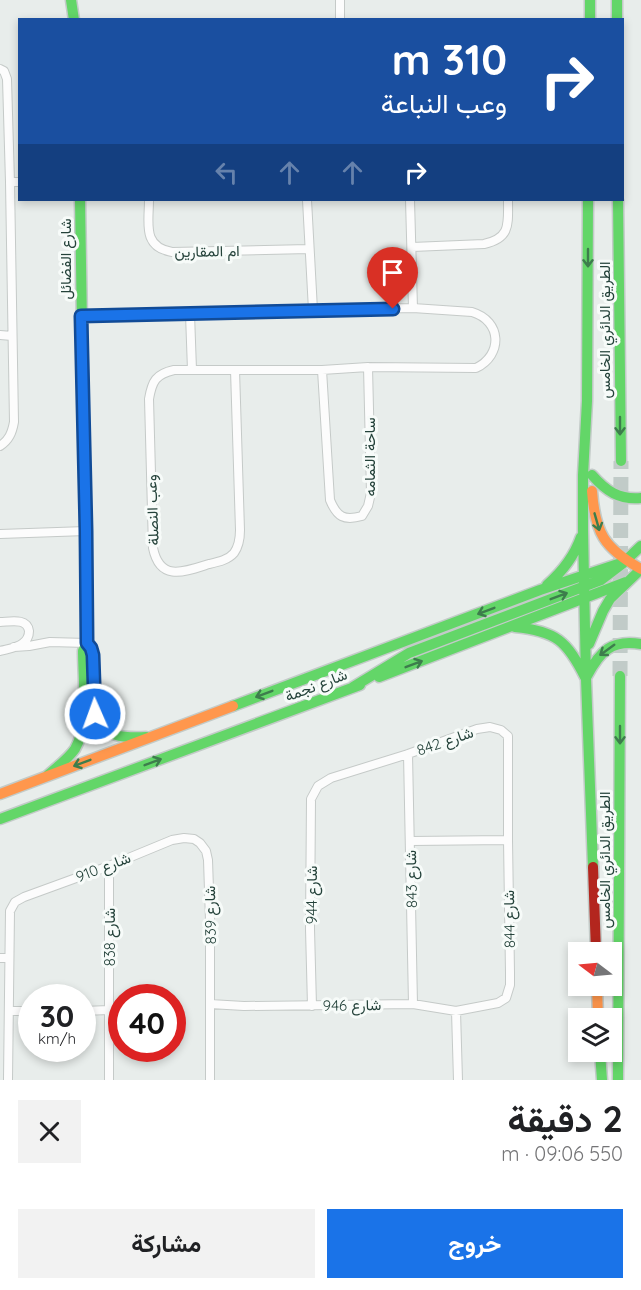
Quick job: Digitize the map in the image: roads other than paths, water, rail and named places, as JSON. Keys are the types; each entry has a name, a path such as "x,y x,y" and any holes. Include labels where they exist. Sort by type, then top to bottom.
{"main road":[{"path":"70,0 72,18"},
{"path":"78,0 79,18"},
{"path":"617,0 617,18"},
{"path":"588,2 590,18"},
{"name":"شارع الفضائل","path":"45,777 71,754 79,738 82,717 83,651 87,643 80,201"},
{"path":"588,201 587,401 583,530 596,942"},
{"name":"الطريق الدائري الخامس","path":"618,201 621,461"},
{"path":"586,652 610,599 641,569 626,561 605,543 595,519 592,502 587,401"},
{"path":"592,475 600,485 614,495 625,499 641,498"},
{"path":"540,590 565,568 576,551 583,530"},
{"path":"626,561 641,546"},
{"path":"352,687 409,653 585,586 607,571 641,555"},
{"path":"607,571 627,582 640,582"},
{"name":"شارع نجمة","path":"0,794 540,590 627,582"},
{"name":"شارع نجمة","path":"0,819 511,627 585,586"},
{"path":"511,627 538,629 560,639 572,653 586,679"},
{"path":"586,679 600,654 611,646 622,642 641,644"},
{"name":"شارع الفضائل","path":"87,643 93,655 95,714 99,723 111,734 150,737"},
{"name":"الطريق الدائري الخامس","path":"618,1080 620,676"},
{"path":"592,1062 592,1080"},
{"path":"601,1062 602,1080"}],"street":[{"path":"340,0 340,18"},
{"path":"0,446 8,440 14,422 7,79 2,70"},
{"path":"10,182 18,182"},
{"name":"ام المقارين","path":"149,201 151,241 163,250 172,252 309,249"},
{"path":"307,201 313,310"},
{"path":"81,316 413,308 410,201"},
{"path":"412,247 483,244 495,241 502,236 507,227 508,201"},
{"path":"0,248 10,247"},
{"name":"وعب النصلة","path":"235,370 240,530 238,547 228,559 177,573 168,571 160,566 153,548 149,399 156,378 164,372 174,370 476,368 484,365 492,356 494,328 481,315 472,312 413,308"},
{"path":"190,314 192,370"},
{"path":"0,335 12,336"},
{"name":"ساحة الثمامه","path":"322,370 330,500 335,512 353,519 362,516 368,506 371,493 369,367"},
{"path":"0,534 86,531"},
{"path":"0,622 22,622 27,626 29,635 23,643 0,651"},
{"path":"14,647 50,642 87,643"},
{"name":"شارع 842","path":"318,786 331,778 477,729 490,727 501,730 508,736 508,840"},
{"name":"شارع 843","path":"408,754 412,1004"},
{"name":"شارع 944","path":"312,1006 311,799 318,786"},
{"name":"شارع 910","path":"9,958 10,911 15,902 172,840 194,839 200,843"},
{"path":"411,841 508,840"},
{"name":"شارع 844","path":"506,998 510,985 508,840"},
{"name":"شارع 839","path":"200,843 206,851 208,860 210,1004"},
{"name":"شارع 838","path":"109,866 110,984"},
{"path":"0,958 9,958 8,1080"},
{"name":"شارع 946","path":"210,1004 235,1006 412,1004 456,1011 498,1003 506,998"},
{"path":"210,1004 210,1080"},
{"path":"9,1011 18,1011"},
{"path":"456,1011 458,1080"},
{"name":"شارع 838","path":"109,1062 109,1080"}],"tunnel":[{"path":"620,676 621,461"}]}
